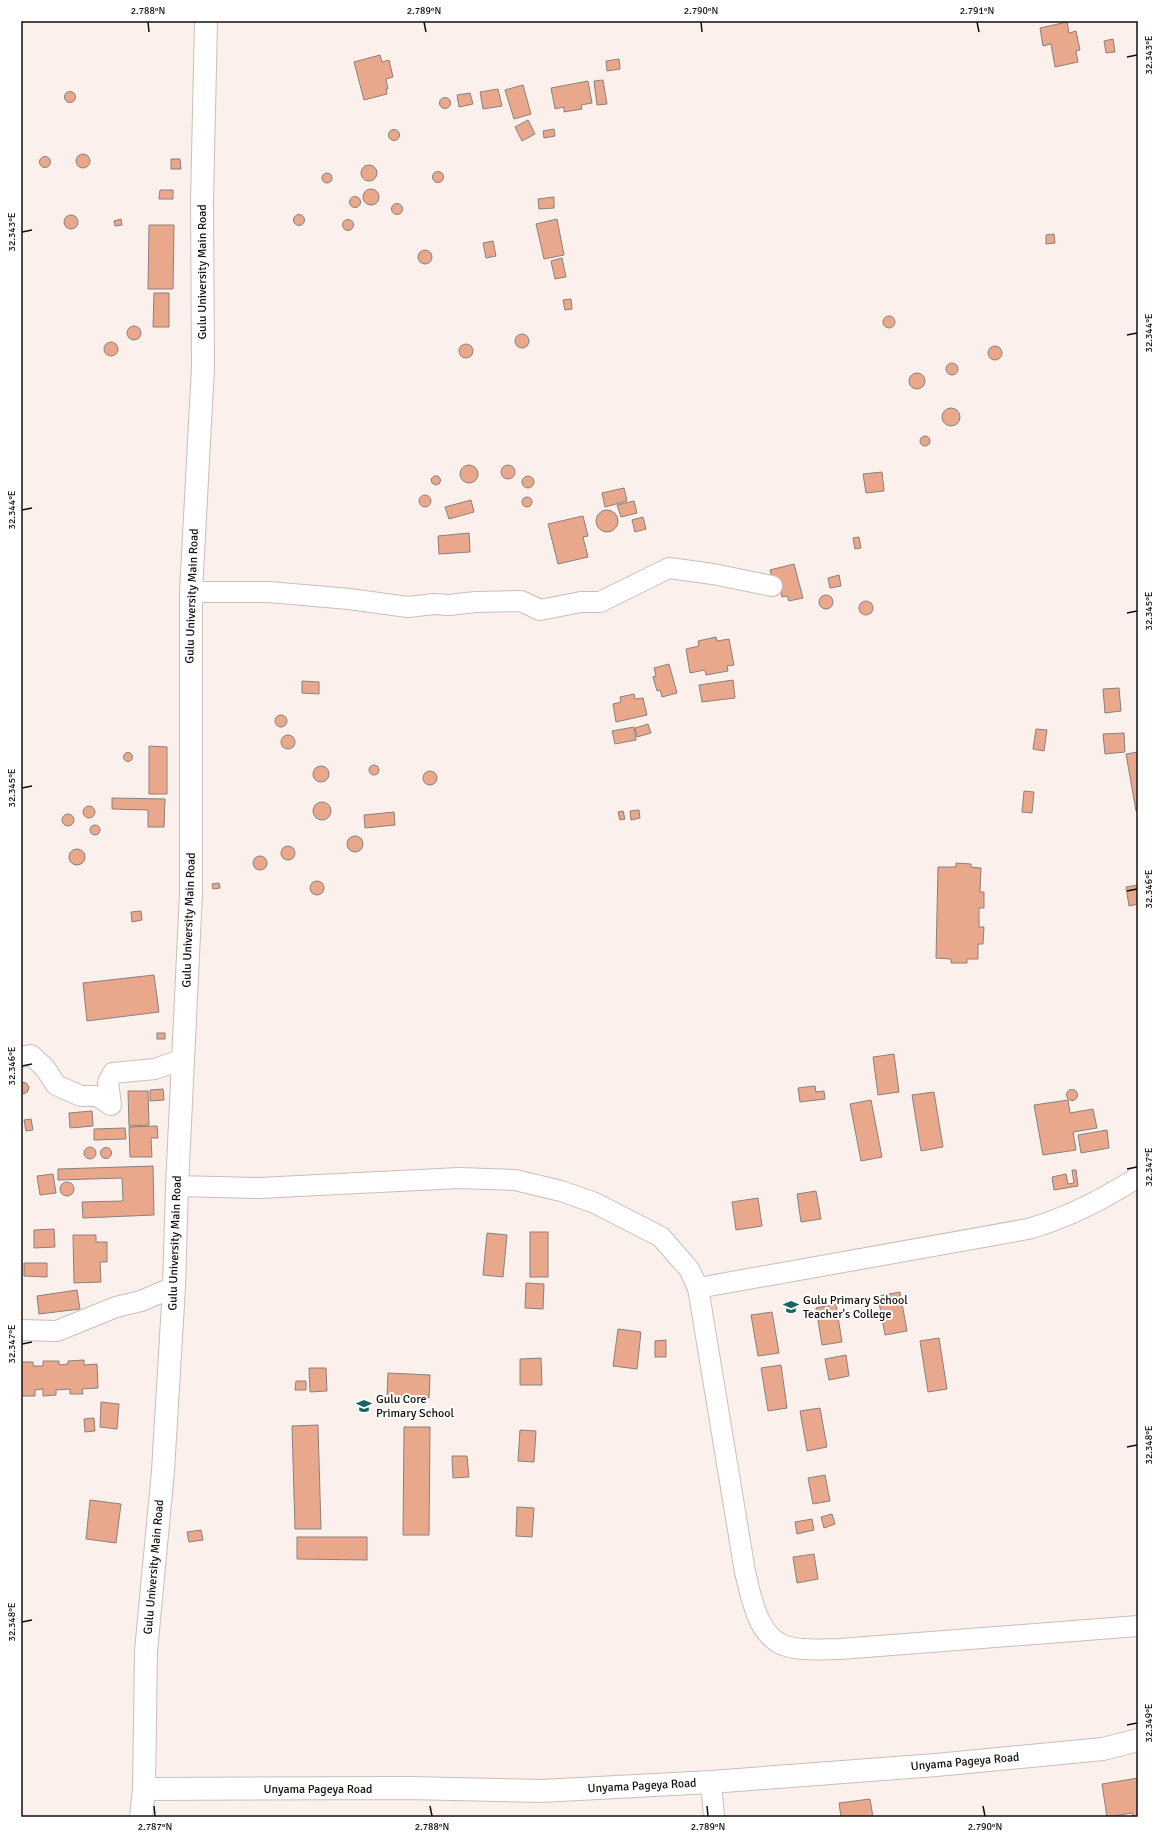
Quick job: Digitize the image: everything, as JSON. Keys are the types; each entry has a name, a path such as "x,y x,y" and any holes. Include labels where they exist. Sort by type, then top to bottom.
{"street":[{"name":"Gulu University Main Road","path":"141,1817 144,1789 146,1650 163,1471 174,1287 177,1186 191,893 191,592 203,367 202,201 206,21"},
{"path":"191,592 269,592 349,599 408,607 434,604 449,605 476,602 521,601 540,610 581,602 600,602 669,568 713,574 772,586"},
{"path":"21,1057 31,1055 45,1068 56,1085 81,1096 97,1096 112,1104 108,1082 113,1073 155,1069 183,1059"},
{"path":"698,1288 1028,1229 1049,1223 1082,1208 1119,1189 1138,1176"},
{"path":"177,1186 259,1188 458,1178 515,1180 561,1191 594,1203 661,1237 689,1268 698,1288 745,1572 754,1608 768,1633 779,1643 804,1650 840,1649 1138,1626"},
{"path":"21,1330 57,1331 116,1307 141,1301 174,1287"},
{"name":"Unyama Pageya Road","path":"144,1789 407,1788 541,1791 711,1782 936,1765 1103,1749 1138,1740"},
{"path":"711,1782 714,1817"}],"building":[{"path":"1067,22 1069,33 1076,31 1080,50 1076,51 1078,62 1055,67 1051,44 1043,46 1040,28"},
{"path":"1113,39 1115,52 1106,53 1104,41"},
{"path":"380,55 382,62 389,60 393,77 386,79 388,89 386,89 387,94 364,100 354,62"},
{"path":"619,59 620,69 607,71 606,61"},
{"path":"603,80 607,104 597,105 594,81"},
{"path":"588,81 592,103 581,105 582,109 564,112 564,107 555,109 551,88"},
{"path":"523,85 531,114 514,119 505,90"},
{"path":"498,89 502,106 483,109 480,92"},
{"path":"70,91 74,93 76,97 74,101 70,103 66,101 64,97 66,93"},
{"path":"470,93 473,104 459,107 457,95"},
{"path":"445,97 449,99 451,103 449,107 445,109 441,107 439,103 441,99"},
{"path":"528,120 535,134 522,141 515,127"},
{"path":"394,129 398,131 400,135 398,139 394,141 390,139 388,135 390,131"},
{"path":"554,129 555,136 544,138 543,131"},
{"path":"83,154 88,156 90,161 88,166 83,168 78,166 76,161 78,156"},
{"path":"45,156 49,158 51,162 49,166 45,168 41,166 39,162 41,158"},
{"path":"171,159 180,159 181,169 171,169"},
{"path":"369,165 375,167 377,173 375,179 369,181 363,179 361,173 363,167"},
{"path":"438,171 442,173 444,177 442,181 438,183 434,181 432,177 434,173"},
{"path":"327,173 332,178 327,183 322,178"},
{"path":"371,189 377,191 379,197 377,203 371,205 365,203 363,197 365,191"},
{"path":"160,190 173,190 173,199 159,199"},
{"path":"355,196 359,198 361,202 359,206 355,208 351,206 349,202 351,198"},
{"path":"554,197 554,208 539,209 538,199"},
{"path":"397,203 401,205 403,209 401,213 397,215 393,213 391,209 393,205"},
{"path":"299,214 303,216 305,220 303,224 299,226 295,224 293,220 295,216"},
{"path":"71,215 76,217 78,222 76,227 71,229 66,227 64,222 66,217"},
{"path":"121,219 122,225 115,226 114,221"},
{"path":"348,219 352,221 354,225 352,229 348,231 344,229 342,225 344,221"},
{"path":"557,219 564,255 544,259 536,224"},
{"path":"149,225 174,225 173,289 148,289"},
{"path":"1054,234 1055,243 1046,244 1046,235"},
{"path":"493,241 496,256 486,258 483,243"},
{"path":"422,250 428,250 432,254 432,260 428,264 422,264 418,260 418,254"},
{"path":"562,258 566,277 555,279 551,261"},
{"path":"154,293 169,293 169,327 153,327"},
{"path":"571,299 572,309 565,310 563,300"},
{"path":"891,316 894,317 894,327 887,328 884,327 883,320 884,317"},
{"path":"134,326 139,328 141,333 139,338 134,340 129,338 127,333 129,328"},
{"path":"522,334 527,336 529,341 527,346 522,348 517,346 515,341 517,336"},
{"path":"111,342 116,344 118,349 116,354 111,356 106,354 104,349 106,344"},
{"path":"466,344 471,346 473,351 471,356 466,358 461,356 459,351 461,346"},
{"path":"995,346 1000,348 1002,353 1000,358 995,360 990,358 988,353 990,348"},
{"path":"950,363 954,363 958,369 954,375 950,375 946,371 946,367"},
{"path":"914,373 920,373 925,378 923,387 920,389 914,389 909,384 909,378"},
{"path":"951,408 957,411 960,417 957,423 951,426 945,423 942,417 945,411"},
{"path":"925,436 930,441 925,446 920,441"},
{"path":"469,465 475,468 478,474 475,480 469,483 463,480 460,474 463,468"},
{"path":"508,465 513,467 515,472 513,477 508,479 503,477 501,472 503,467"},
{"path":"882,472 884,491 866,493 863,474"},
{"path":"434,476 438,476 441,480 439,484 435,485 432,483 431,479"},
{"path":"528,476 532,478 534,482 532,486 528,488 524,486 522,482 524,478"},
{"path":"624,488 627,501 605,507 602,493"},
{"path":"425,495 429,497 431,501 429,505 425,507 421,505 419,501 421,497"},
{"path":"525,497 529,497 531,498 531,506 525,507 522,504 522,500"},
{"path":"471,500 474,512 449,519 445,507"},
{"path":"634,501 637,513 621,517 617,505"},
{"path":"603,510 611,510 618,517 618,525 611,532 603,532 596,525 596,517"},
{"path":"583,516 588,536 583,537 588,557 558,564 548,524"},
{"path":"643,517 646,529 635,532 632,520"},
{"path":"469,533 470,552 439,554 438,536"},
{"path":"859,537 861,548 855,549 853,538"},
{"path":"794,564 803,598 789,601 787,596 782,597 779,584 774,585 770,570"},
{"path":"839,575 841,586 830,588 828,578"},
{"path":"826,595 831,597 833,602 831,607 826,609 821,607 819,602 821,597"},
{"path":"866,601 871,603 873,608 871,613 866,615 861,613 859,608 861,603"},
{"path":"716,637 717,641 729,639 734,665 727,666 728,671 706,675 705,670 690,673 686,649 699,646 698,641"},
{"path":"669,664 677,693 662,697 660,690 657,691 653,677 656,676 654,668"},
{"path":"733,680 735,698 702,702 699,685"},
{"path":"302,681 319,682 319,694 302,693"},
{"path":"1119,688 1121,711 1105,713 1103,689"},
{"path":"634,694 635,699 643,698 647,715 616,722 613,704 621,702 620,697"},
{"path":"281,715 285,717 287,721 285,725 281,727 277,725 275,721 277,717"},
{"path":"648,724 651,733 637,737 635,728"},
{"path":"634,727 636,740 615,744 612,731"},
{"path":"1036,729 1047,730 1044,751 1033,749"},
{"path":"1124,733 1125,752 1105,754 1103,734"},
{"path":"288,735 293,737 295,742 293,747 288,749 283,747 281,742 283,737"},
{"path":"149,746 167,747 167,794 149,794"},
{"path":"128,752 133,757 128,762 123,757"},
{"path":"1138,752 1138,811 1136,811 1126,754"},
{"path":"372,765 376,765 378,766 378,774 372,775 369,772 369,768"},
{"path":"321,766 328,771 329,774 324,781 321,782 314,777 313,774 318,767"},
{"path":"427,771 433,771 437,775 437,781 433,785 427,785 423,781 423,775"},
{"path":"1024,791 1034,792 1032,813 1022,812"},
{"path":"112,798 165,799 164,827 148,827 148,810 112,809"},
{"path":"318,802 326,802 331,807 329,818 326,820 318,820 313,815 313,807"},
{"path":"91,806 94,807 94,817 87,818 84,817 83,810 84,807"},
{"path":"639,810 640,818 631,820 630,811"},
{"path":"623,811 625,819 620,820 618,812"},
{"path":"394,812 395,825 365,828 364,815"},
{"path":"70,814 73,815 73,825 66,826 63,825 62,818 63,815"},
{"path":"93,825 97,825 99,826 99,834 93,835 90,832 90,828"},
{"path":"355,836 361,838 363,844 361,850 355,852 349,850 347,844 349,838"},
{"path":"288,846 293,848 295,853 293,858 288,860 283,858 281,853 283,848"},
{"path":"77,849 83,851 85,857 83,863 77,865 71,863 69,857 71,851"},
{"path":"260,856 265,858 267,863 265,868 260,870 255,868 253,863 255,858"},
{"path":"956,863 971,864 971,867 981,868 980,892 984,892 984,908 979,908 979,927 984,927 983,944 978,944 978,959 967,959 967,963 951,963 951,959 936,958 938,867 956,867"},
{"path":"317,881 322,883 324,888 322,893 317,895 312,893 310,888 312,883"},
{"path":"219,883 220,888 213,889 212,884"},
{"path":"1138,885 1138,904 1129,906 1126,887"},
{"path":"141,911 142,920 132,922 131,912"},
{"path":"154,975 159,1012 87,1021 83,983"},
{"path":"157,1033 165,1033 165,1039 157,1039"},
{"path":"894,1054 899,1092 878,1095 873,1057"},
{"path":"21,1082 26,1083 29,1087 28,1091 24,1094 21,1093"},
{"path":"815,1086 816,1092 824,1091 825,1099 800,1102 798,1088"},
{"path":"163,1089 164,1100 150,1101 150,1090"},
{"path":"1072,1089 1076,1091 1078,1095 1076,1099 1072,1101 1068,1099 1066,1095 1068,1091"},
{"path":"128,1091 148,1091 149,1125 129,1126"},
{"path":"934,1092 943,1147 921,1151 912,1095"},
{"path":"871,1100 882,1157 861,1161 850,1104"},
{"path":"1068,1100 1070,1113 1093,1109 1097,1128 1073,1132 1076,1150 1043,1155 1034,1105"},
{"path":"92,1111 93,1126 70,1128 69,1113"},
{"path":"31,1119 33,1130 26,1131 24,1120"},
{"path":"157,1126 158,1138 151,1138 152,1157 130,1157 129,1127"},
{"path":"125,1128 126,1139 94,1140 94,1129"},
{"path":"1107,1130 1109,1148 1081,1153 1078,1135"},
{"path":"88,1147 92,1147 96,1153 92,1159 88,1159 84,1155 84,1151"},
{"path":"106,1147 110,1149 112,1153 110,1157 106,1159 102,1157 100,1153 102,1149"},
{"path":"153,1166 154,1215 83,1218 82,1202 123,1201 122,1178 58,1180 58,1169"},
{"path":"1072,1170 1076,1170 1078,1186 1054,1190 1052,1177 1066,1174 1068,1184 1074,1183"},
{"path":"53,1174 56,1193 40,1195 37,1176"},
{"path":"67,1182 72,1184 74,1189 72,1194 67,1196 62,1194 60,1189 62,1184"},
{"path":"816,1191 821,1219 801,1222 797,1194"},
{"path":"758,1198 762,1226 736,1230 732,1202"},
{"path":"54,1229 55,1247 34,1248 34,1230"},
{"path":"530,1232 548,1232 548,1277 530,1277"},
{"path":"487,1233 507,1235 503,1277 483,1275"},
{"path":"73,1235 96,1235 96,1242 107,1242 107,1262 100,1262 101,1282 74,1283"},
{"path":"24,1263 47,1263 47,1277 24,1276"},
{"path":"526,1283 544,1284 543,1309 525,1308"},
{"path":"77,1290 80,1309 39,1314 37,1296"},
{"path":"900,1292 907,1331 885,1335 878,1296"},
{"path":"836,1304 842,1342 822,1345 816,1308"},
{"path":"772,1312 779,1353 758,1356 751,1315"},
{"path":"618,1329 641,1332 637,1369 613,1366"},
{"path":"939,1338 947,1389 928,1392 920,1341"},
{"path":"666,1340 666,1357 655,1357 655,1341"},
{"path":"846,1355 849,1376 829,1380 825,1359"},
{"path":"541,1358 542,1385 520,1385 520,1359"},
{"path":"84,1360 84,1365 97,1364 98,1388 82,1389 83,1394 70,1394 70,1389 56,1390 56,1395 43,1396 43,1389 35,1390 35,1396 21,1396 21,1362 33,1362 33,1366 43,1366 43,1361 59,1361 59,1365 68,1364 68,1361"},
{"path":"781,1365 787,1408 768,1411 761,1368"},
{"path":"309,1368 326,1368 327,1391 310,1392"},
{"path":"388,1373 430,1375 429,1398 387,1397"},
{"path":"296,1381 306,1381 306,1390 295,1390"},
{"path":"101,1402 119,1404 117,1429 100,1427"},
{"path":"820,1408 827,1447 807,1451 800,1411"},
{"path":"94,1418 95,1431 85,1432 84,1419"},
{"path":"318,1425 321,1529 295,1529 292,1426"},
{"path":"404,1427 430,1427 429,1535 403,1535"},
{"path":"520,1430 536,1431 534,1462 518,1461"},
{"path":"452,1456 467,1456 469,1477 453,1478"},
{"path":"825,1475 830,1501 813,1504 808,1478"},
{"path":"90,1500 121,1504 116,1543 86,1539"},
{"path":"517,1507 534,1508 532,1537 516,1536"},
{"path":"832,1514 835,1524 824,1528 821,1517"},
{"path":"812,1519 814,1530 797,1534 795,1522"},
{"path":"201,1530 203,1540 189,1542 187,1532"},
{"path":"297,1537 367,1537 367,1560 297,1559"},
{"path":"814,1554 818,1579 797,1583 793,1557"},
{"path":"1138,1778 1138,1817 1133,1817 1132,1813 1107,1817 1102,1784"},
{"path":"870,1799 873,1817 841,1817 839,1803"}],"place":[{"name":"Gulu Primary School Teacher's College","path":"791,1307"},
{"name":"Gulu Core Primary School","path":"364,1406"}]}
